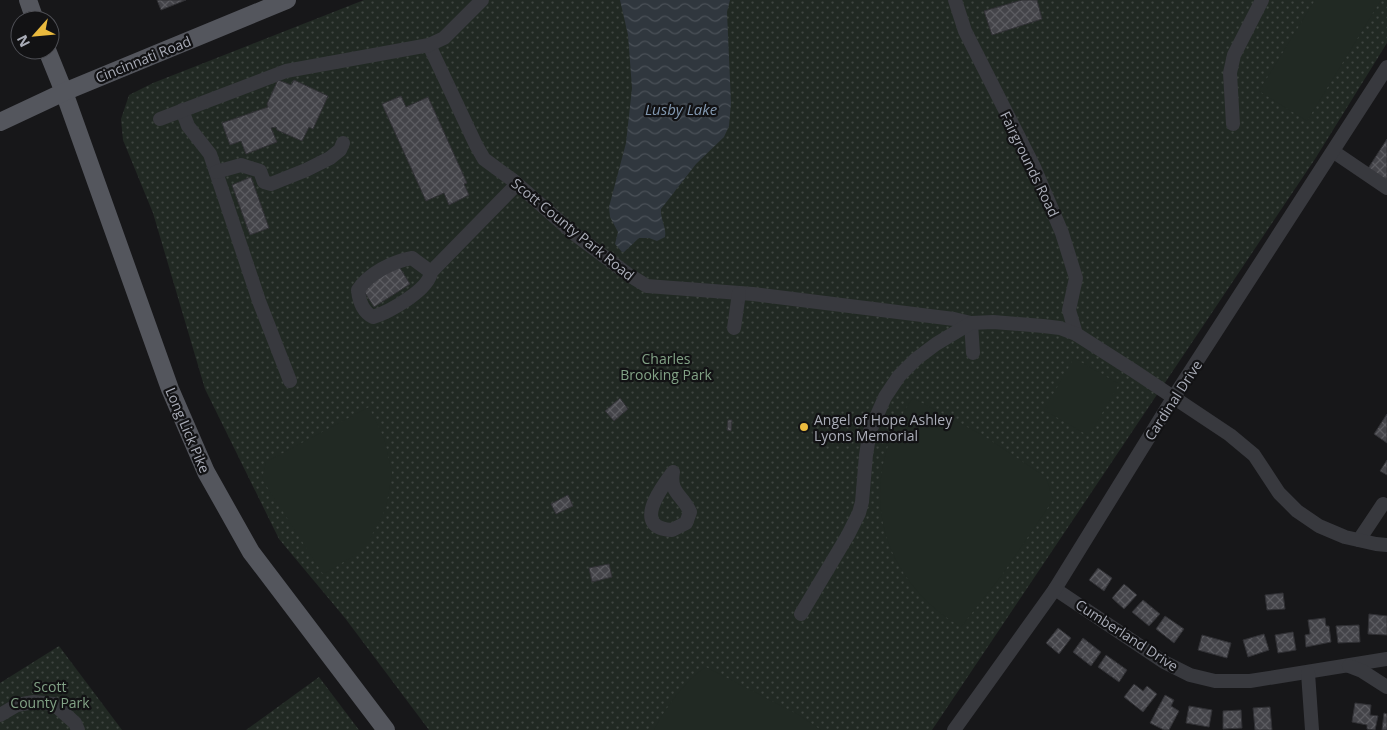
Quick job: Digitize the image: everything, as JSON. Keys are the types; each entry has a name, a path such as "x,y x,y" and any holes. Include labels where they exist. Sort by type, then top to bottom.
{"main road":[{"name":"Cincinnati Road","path":"0,122 64,92 287,0"},
{"name":"Long Lick Pike","path":"51,60 170,389 206,472 251,552 386,730"}],"street":[{"path":"160,119 286,70 429,45 444,38 482,0"},
{"name":"Fairgrounds Road","path":"955,0 965,31 1034,167 1062,233 1076,278 1069,310 1076,334"},
{"path":"1233,124 1230,73 1234,55 1262,0"},
{"name":"Scott County Park Road","path":"429,45 484,159 517,184 586,243 647,286 739,293 922,314 971,323 993,322 1055,327 1076,334"},
{"name":"Cardinal Drive","path":"954,730 1055,589 1174,398 1387,68"},
{"path":"182,110 188,126 210,154 259,301 290,381"},
{"path":"216,172 241,165 260,171 264,182 271,184 330,158 340,150 343,143"},
{"path":"1334,152 1387,188"},
{"path":"431,272 412,258 389,266 364,281 358,290 363,308 368,315 373,317 381,314 402,302 424,285 429,279 431,272 517,184"},
{"path":"734,328 739,293"},
{"path":"801,614 848,536 859,513 862,502 870,431 885,397 898,376 936,344 971,323 973,353"},
{"path":"1076,334 1230,436 1254,455 1279,493 1297,511 1319,526 1345,537 1387,545"},
{"path":"1359,540 1381,513"},
{"name":"Cumberland Drive","path":"1055,589 1164,662 1190,675 1215,681 1250,681 1387,659"},
{"path":"1349,666 1362,671 1387,687"},
{"path":"1308,672 1312,730"},
{"path":"0,715 17,705 34,702 54,704 75,723 78,730"}],"green space":[{"name":"Charles Brooking Park","path":"364,0 1387,0 1387,43 1315,159 932,730 429,730 345,618 279,539 205,389 153,213 123,140 121,119 129,95 153,83"},
{"path":"1315,0 1381,0 1307,121 1259,91"},
{"path":"1074,358 1119,384 1089,436 1044,410"},
{"path":"913,398 984,436 1046,477 1053,500 1002,575 961,627 932,606 909,581 893,553 883,523 880,492 884,460 895,429"},
{"path":"369,407 384,438 392,473 386,508 371,537 352,557 323,574 262,479 266,462"},
{"name":"Scott County Park","path":"59,646 122,730 0,730 0,683"},
{"path":"706,667 799,715 821,730 654,730 676,696 698,672"},
{"path":"319,677 359,730 246,730"}],"water":[{"name":"Lusby Lake","path":"620,0 730,0 727,12 731,103 729,126 724,137 696,164 661,209 665,237 657,241 649,238 639,238 624,252 615,244 618,232 610,217 609,207 626,143 632,88 628,35"}],"building":[{"path":"157,0 186,0 161,10"},
{"path":"1022,0 1037,0 1042,19 992,35 984,11"},
{"path":"278,80 291,85 294,80 328,96 313,129 309,127 302,141 277,130 276,127 271,128 277,142 246,154 241,141 230,145 222,123 268,107 267,104"},
{"path":"401,96 406,107 428,97 467,183 464,184 469,195 449,205 444,193 426,201 382,104"},
{"path":"1387,139 1387,183 1367,170"},
{"path":"251,177 269,228 250,235 232,185"},
{"path":"398,265 410,284 374,307 362,288"},
{"path":"620,398 628,409 614,421 605,411"},
{"path":"1387,414 1387,443 1374,434"},
{"path":"728,420 732,420 731,431 727,430"},
{"path":"1387,460 1387,475 1380,471"},
{"path":"568,495 573,506 556,514 551,504"},
{"path":"609,564 612,577 592,582 589,568"},
{"path":"1098,568 1112,578 1104,591 1089,580"},
{"path":"1124,584 1137,595 1124,609 1112,598"},
{"path":"1283,593 1285,609 1267,610 1265,595"},
{"path":"1143,600 1160,614 1149,626 1132,612"},
{"path":"1369,614 1387,616 1387,635 1368,634"},
{"path":"1165,616 1184,629 1174,643 1156,629"},
{"path":"1325,618 1326,626 1329,626 1331,642 1306,647 1305,635 1310,634 1308,620"},
{"path":"1359,625 1360,642 1338,643 1336,626"},
{"path":"1058,628 1071,638 1059,654 1046,643"},
{"path":"1293,632 1296,650 1278,653 1275,635"},
{"path":"1264,634 1269,650 1248,657 1243,640"},
{"path":"1202,635 1231,643 1227,658 1198,650"},
{"path":"1083,638 1101,652 1091,666 1073,652"},
{"path":"1106,655 1127,670 1119,682 1098,667"},
{"path":"1134,684 1143,691 1147,686 1157,694 1143,712 1124,697"},
{"path":"1165,695 1174,700 1171,706 1179,711 1169,730 1164,730 1150,723"},
{"path":"1355,703 1371,705 1370,715 1378,716 1375,730 1367,729 1367,725 1352,722"},
{"path":"1189,706 1212,710 1209,727 1186,723"},
{"path":"1270,707 1272,730 1255,730 1253,708"},
{"path":"1241,710 1242,728 1223,729 1223,711"},
{"path":"1384,713 1387,714 1387,730 1382,730"}],"place":[{"name":"Angel of Hope Ashley Lyons Memorial","path":"804,427"}]}
